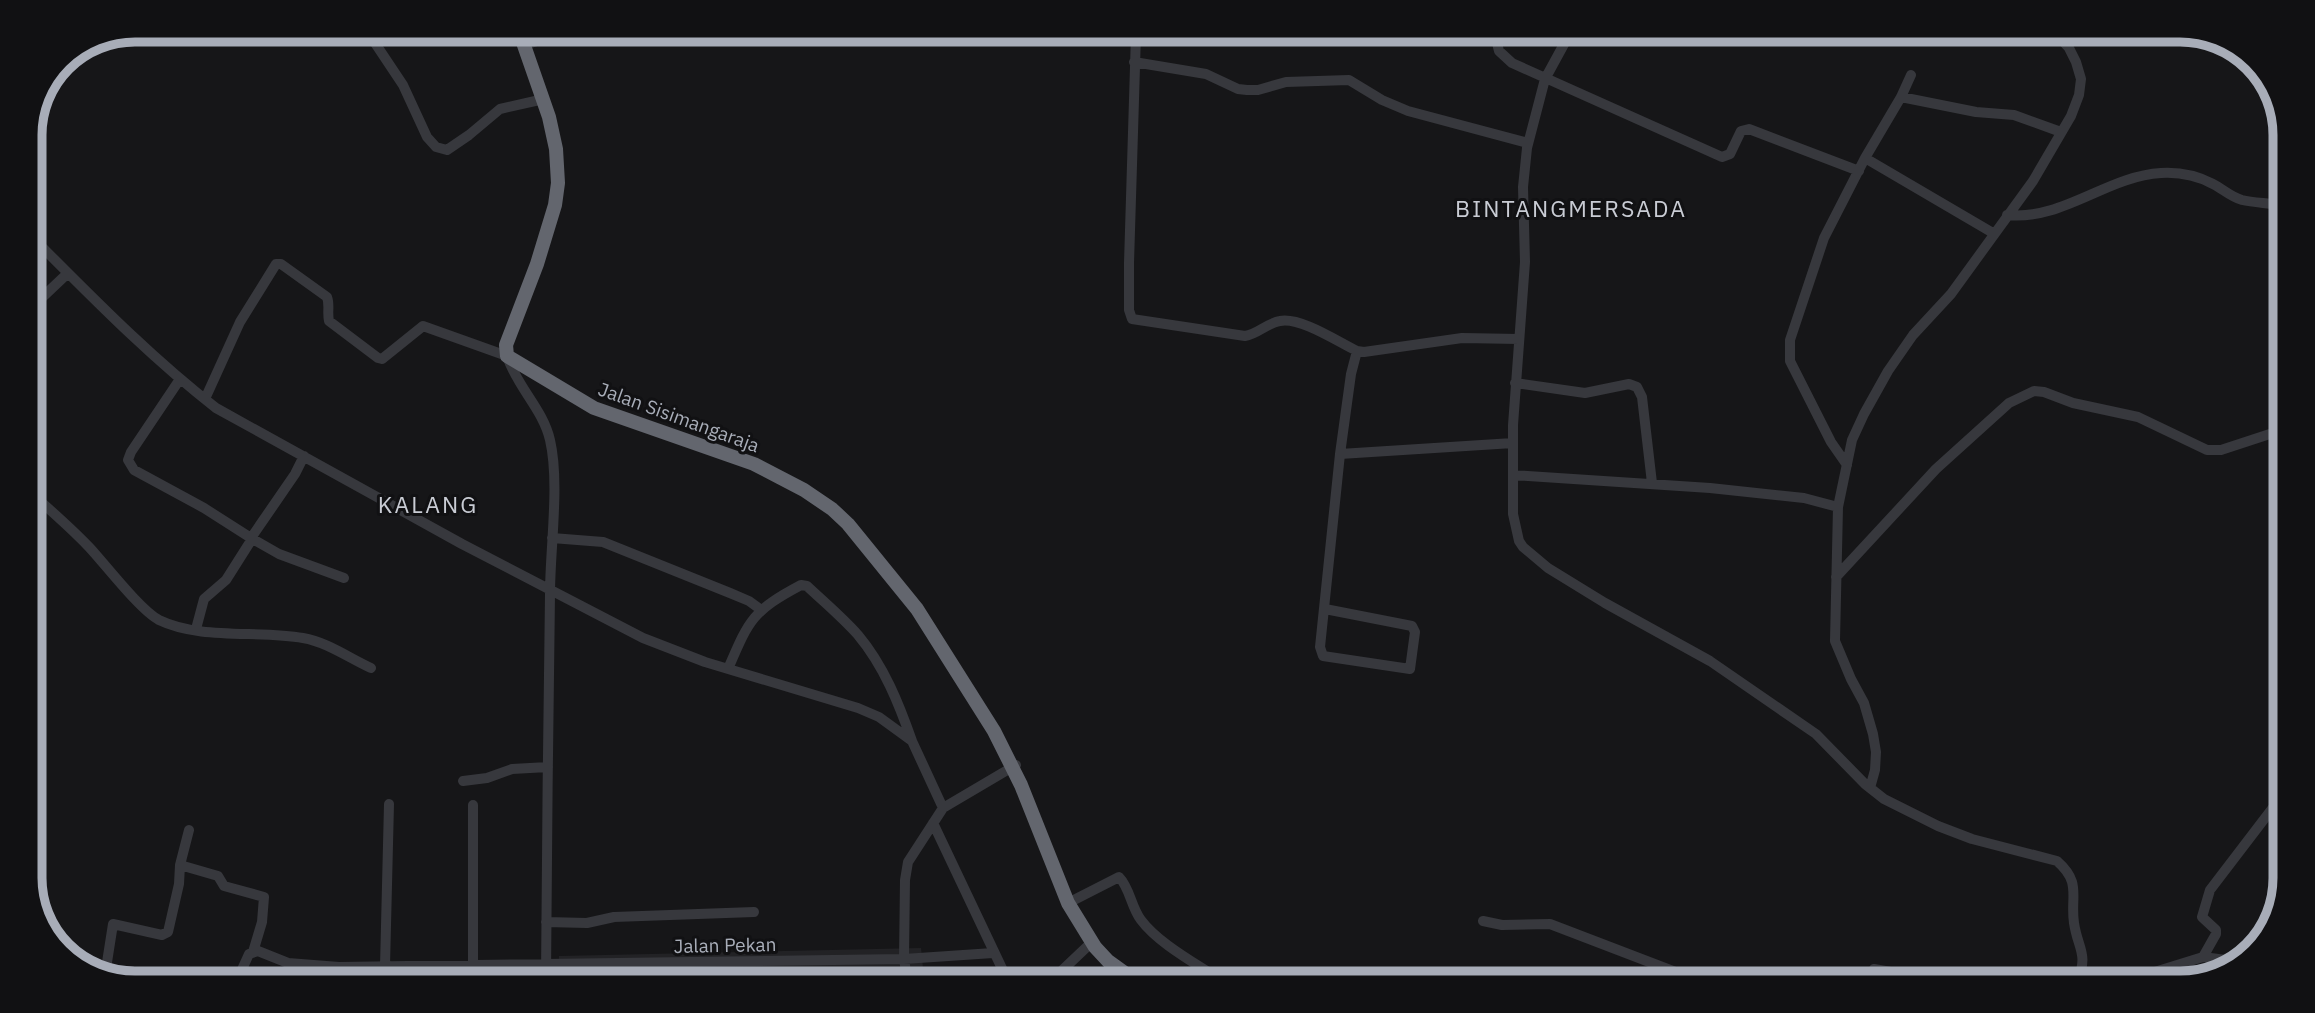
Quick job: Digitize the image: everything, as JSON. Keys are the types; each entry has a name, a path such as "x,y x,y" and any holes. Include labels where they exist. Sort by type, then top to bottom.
{"highway":[{"path":"507,356 506,345 537,264 555,205 558,183 556,149 544,99 523,42"},
{"name":"Jalan Sisimangaraja","path":"507,356 594,408 616,418 754,464 804,490 832,509 870,550 917,609 948,655 1012,763 1070,902 1092,942 1108,961 1123,971"},
{"name":"Jalan Sisimangaraja","path":"1070,902 1102,952 1125,971"}],"street":[{"path":"374,42 397,75 427,137 436,147 447,150 457,145 500,109 544,99"},
{"path":"1135,42 1129,275 1129,310 1132,318 1245,336 1276,321 1290,320 1357,351 1462,338 1519,339"},
{"path":"1497,42 1502,56 1512,63 1722,157 1730,154 1741,131 1749,129 1859,171"},
{"path":"1565,42 1545,79 1528,143 1523,187 1525,262 1513,443 1515,523 1519,541 1527,552 1548,568 1710,661 1816,734 1884,799 1938,826 1972,839 2053,859 2065,869 2074,888 2074,923 2083,953 2081,971"},
{"path":"1870,788 1875,770 1874,743 1864,704 1835,641 1838,508 1852,440 1888,371 1913,335 1951,294 2033,181 2061,132 2079,95 2081,79 2073,55 2065,42"},
{"path":"1134,62 1206,74 1238,89 1247,90 1258,90 1286,82 1349,80 1382,100 1408,111 1528,143"},
{"path":"1847,465 1831,442 1810,402 1790,361 1788,349 1824,238 1911,75"},
{"path":"1901,97 1976,112 2014,115 2061,132"},
{"path":"1865,158 1993,233"},
{"path":"2007,215 2038,214 2138,177 2159,173 2191,176 2214,184 2241,200 2273,204"},
{"path":"42,247 205,400 462,544 643,638 728,669 858,708 880,717 912,741"},
{"path":"205,400 240,322 276,264 281,264 327,296 330,303 327,313 329,321 374,357 382,359 424,326 507,356 515,377 544,421 554,465 546,971"},
{"path":"42,298 68,273"},
{"path":"1325,609 1412,626 1415,632 1410,669 1324,656 1320,647 1340,454 1351,374 1357,351"},
{"path":"180,379 131,452 128,460 130,466 279,554 344,578"},
{"path":"1515,383 1585,393 1629,384 1637,387 1642,397 1652,483"},
{"path":"1836,577 1936,469 2009,403 2034,391 2073,403 2138,417 2207,450 2221,450 2273,433"},
{"path":"1340,454 1513,443"},
{"path":"195,629 204,599 226,580 304,456"},
{"path":"1513,475 1652,483 1804,498 1838,508"},
{"path":"42,502 56,513 151,614 177,626 195,629 311,640 371,668"},
{"path":"552,538 603,542 749,601 760,609"},
{"path":"728,669 743,634 760,609 801,585 807,586 858,635 871,653 897,700 912,741 943,808"},
{"path":"906,971 905,871 908,862 943,808 1012,763"},
{"path":"463,781 487,778 512,769 548,767"},
{"path":"385,966 389,804"},
{"path":"473,805 473,966"},
{"path":"2203,957 2216,934 2216,930 2202,917 2210,890 2273,808"},
{"path":"933,823 1003,971"},
{"path":"106,966 113,924 162,935 169,932 189,830"},
{"path":"180,865 218,876 224,886 264,897 262,922 253,952 241,971"},
{"path":"1070,902 1119,877 1126,887 1135,912 1149,930 1208,971"},
{"path":"546,922 587,923 614,917 754,912"},
{"path":"1483,921 1502,925 1550,924 1673,971"},
{"path":"1061,971 1092,942"},
{"name":"Jalan Pekan","path":"253,952 297,964 339,967 904,959 993,953"},
{"path":"2158,971 2203,957 2223,960"}],"shaded area":[{"path":"921,948 923,971 558,971 559,956"}],"district":[{"name":"BINTANGMERSADA","path":"1571,209"},
{"name":"KALANG","path":"428,505"}]}
